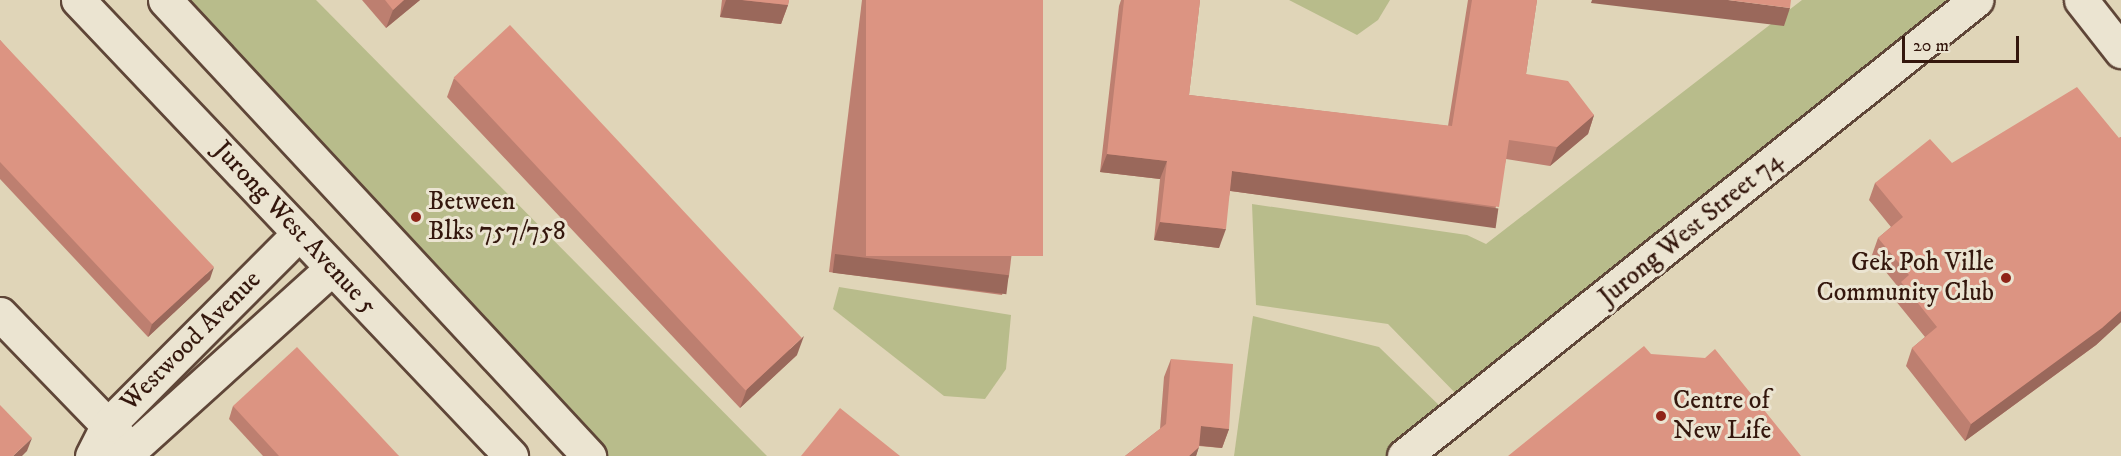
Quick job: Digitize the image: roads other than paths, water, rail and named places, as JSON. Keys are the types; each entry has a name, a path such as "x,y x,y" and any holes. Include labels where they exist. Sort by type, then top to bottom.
{"street":[{"name":"Jurong West Avenue 5","path":"78,0 511,456"},
{"path":"165,0 589,456"},
{"name":"Jurong West Street 74","path":"1404,456 1976,0"},
{"path":"2081,0 2121,51"},
{"name":"Westwood Avenue","path":"92,456 108,425 299,233"},
{"name":"Westwood Avenue","path":"132,455 332,268"},
{"path":"0,314 108,425 132,455"}],"place":[{"name":"Between Blks 757/758","path":"416,217"},
{"name":"Gek Poh Ville Community Club","path":"2006,278"},
{"name":"Centre of New Life","path":"1661,416"}]}
